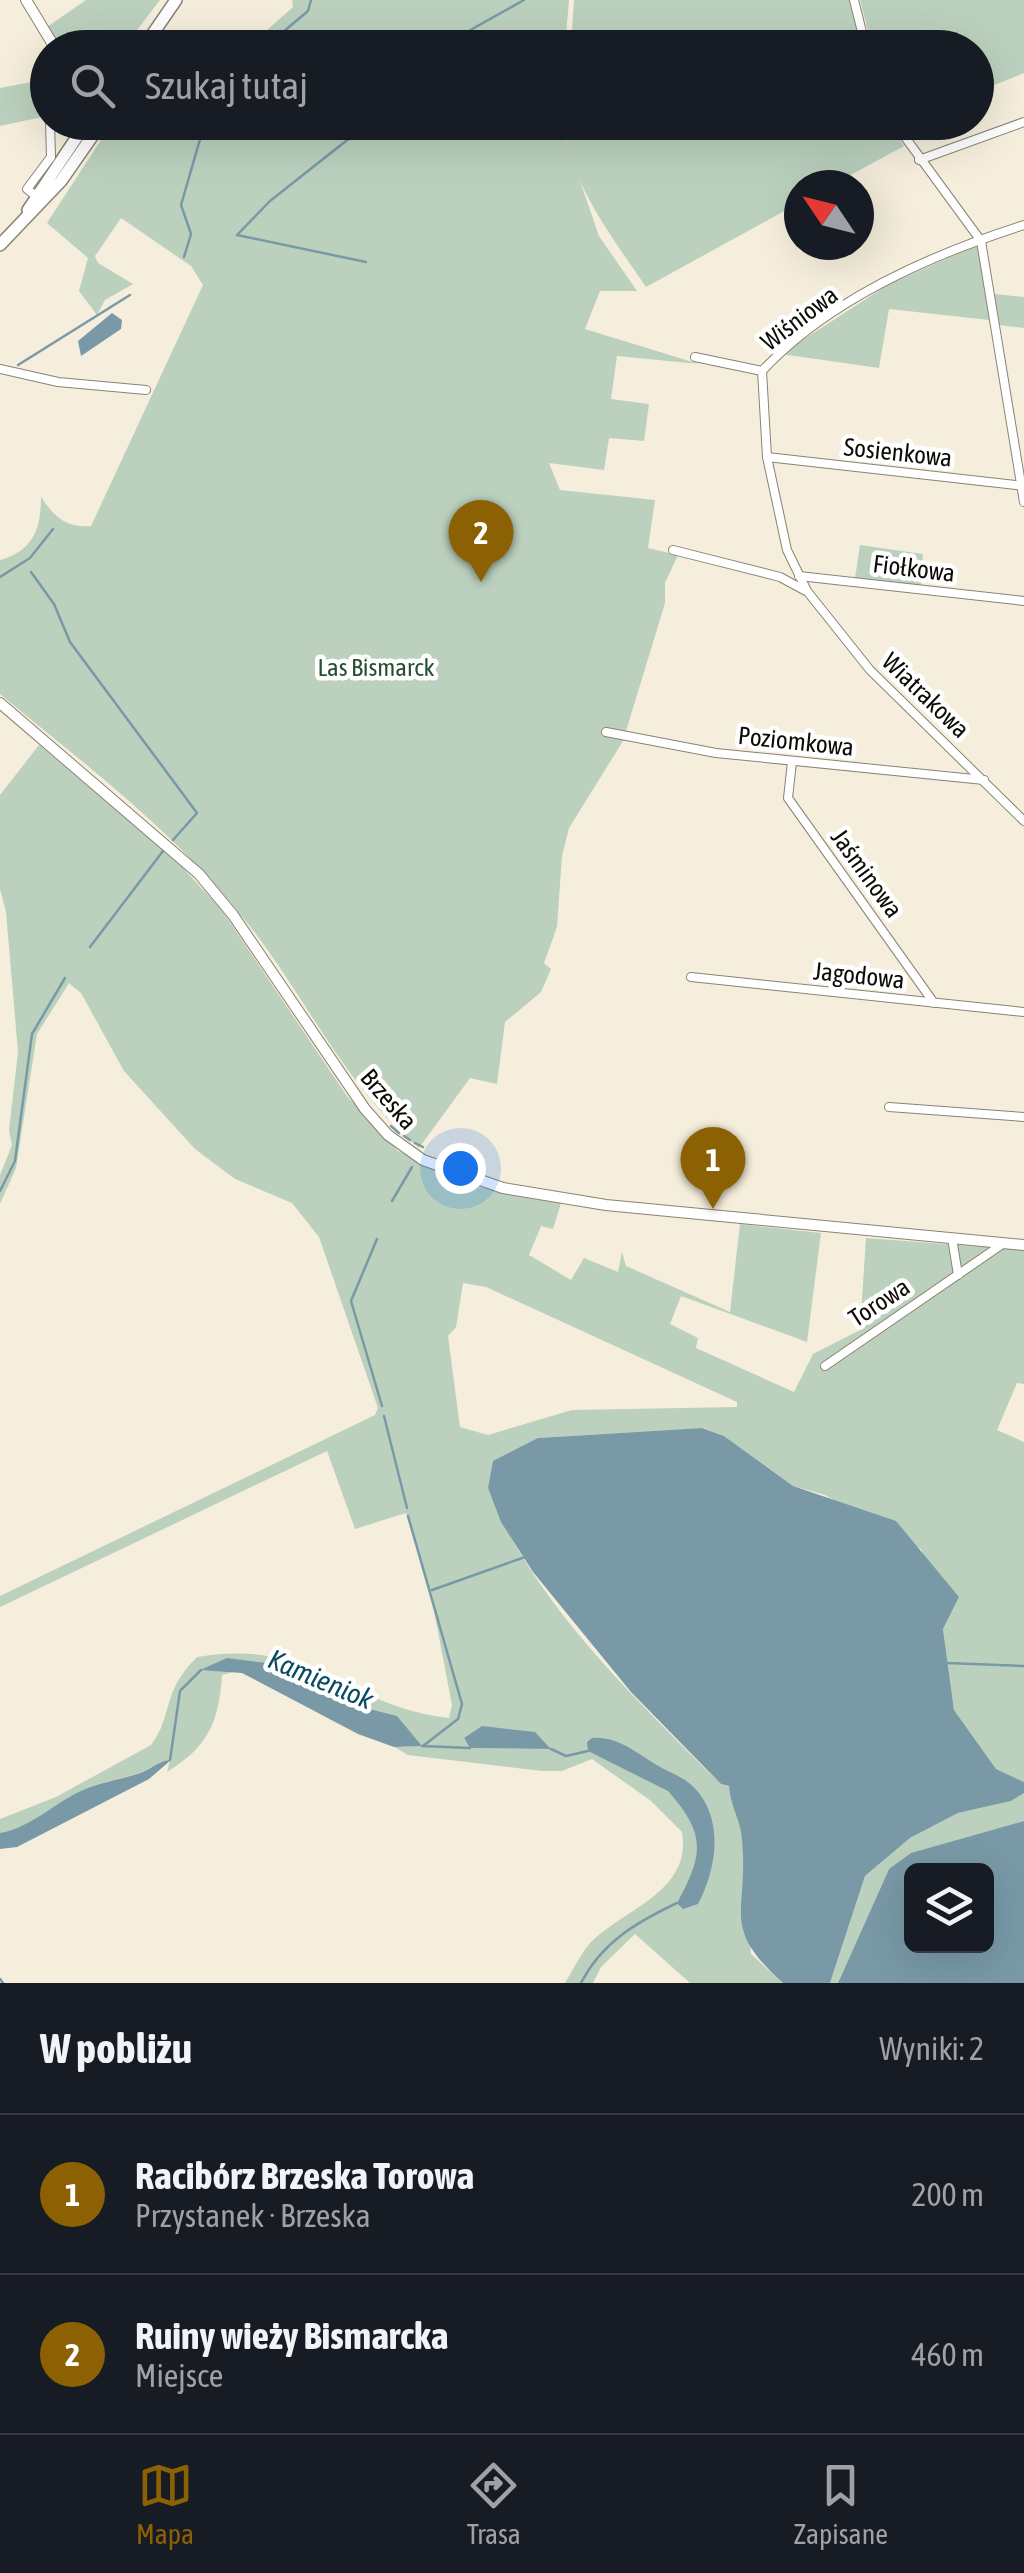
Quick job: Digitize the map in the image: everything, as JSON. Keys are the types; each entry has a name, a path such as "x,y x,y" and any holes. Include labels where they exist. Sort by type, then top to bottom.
{"main road":[{"path":"155,30 176,0"},
{"path":"40,199 76,140"},
{"path":"0,245 88,140"}],"street":[{"path":"26,0 43,30"},
{"path":"854,0 862,30"},
{"path":"994,133 1024,122"},
{"path":"40,199 28,189 50,157 50,140"},
{"path":"906,140 981,242 1024,502"},
{"path":"919,160 974,140"},
{"name":"Wiśniowa","path":"762,371 779,353 840,310 924,264 1024,225"},
{"path":"695,357 762,371"},
{"path":"0,369 44,380 146,390"},
{"name":"Wiatrakowa","path":"762,371 767,457 792,566 807,592 870,670 1024,821"},
{"name":"Sosienkowa","path":"767,457 1023,486"},
{"name":"Wiatrakowa","path":"673,550 780,577 807,592"},
{"path":"780,577 792,566"},
{"name":"Fiołkowa","path":"799,576 1024,601"},
{"name":"Brzeska","path":"0,703 199,874 366,1109 388,1135 423,1160 487,1184 579,1201 1024,1245"},
{"name":"Poziomkowa","path":"606,732 792,762 984,780"},
{"name":"Jaśminowa","path":"792,762 788,798 934,1002"},
{"name":"Jagodowa","path":"690,977 1024,1012"},
{"path":"889,1107 1024,1117"},
{"path":"952,1238 958,1276"},
{"name":"Torowa","path":"825,1366 1004,1244"}],"green space":[{"path":"86,0 160,0 137,30 47,27"},
{"path":"292,0 569,0 566,30 267,30 293,7"},
{"path":"574,0 850,0 858,30 572,30"},
{"path":"860,0 1024,0 1024,73 994,85 994,30 868,30"},
{"path":"30,82 30,120 0,126 0,88"},
{"name":"Las Bismarck","path":"101,140 566,140 599,236 637,291 600,291 585,329 699,364 617,356 611,399 649,404 644,441 609,438 604,470 549,463 560,490 655,500 648,548 678,555 665,583 665,603 623,741 569,828 562,856 557,927 544,963 551,969 541,992 505,1022 497,1084 470,1078 419,1148 393,1124 349,1071 273,957 225,895 133,804 0,694 0,560 20,551 33,537 41,497 62,520 91,526 203,285 191,266 121,218 95,256 98,263 133,284 105,300 97,315 79,291 88,258 47,223"},
{"path":"567,140 900,140 904,146 860,170 784,170 784,211 646,287 607,230 574,167"},
{"path":"978,245 989,320 889,309 879,368 781,354 889,284"},
{"path":"995,294 1024,297 1024,328 997,325"},
{"path":"860,545 923,554 921,586 855,578"},
{"path":"39,745 170,854 221,909 347,1096 398,1151 475,1186 561,1203 553,1229 541,1226 529,1255 571,1280 584,1258 618,1272 622,1252 626,1266 730,1312 740,1224 821,1233 807,1342 681,1296 670,1324 698,1338 696,1348 794,1392 813,1354 860,1330 866,1238 1024,1250 1024,1384 1017,1383 997,1430 1024,1442 1024,1782 996,1769 954,1710 943,1629 959,1597 925,1560 921,1549 825,1495 793,1486 724,1436 703,1428 538,1438 488,1488 530,1570 558,1609 655,1719 721,1784 729,1786 742,1835 751,1954 783,1983 690,1983 635,1934 601,1967 593,1983 565,1983 591,1942 667,1884 682,1852 682,1832 651,1801 592,1759 562,1771 542,1771 408,1755 394,1747 420,1746 397,1716 370,1709 274,1661 222,1675 209,1732 192,1753 167,1772 170,1760 83,1790 33,1820 0,1833 0,1819 56,1797 151,1745 172,1693 197,1657 237,1653 271,1656 301,1664 413,1711 449,1718 452,1705 430,1590 406,1513 355,1529 327,1451 0,1607 0,1596 375,1415 378,1408 319,1237 292,1203 235,1179 195,1149 124,1071 81,993 69,983 37,1034 16,1168 0,1204 0,1175 12,1145 9,1130 18,1052 6,912 0,889 0,795","holes":["463,1283 486,1287 737,1402 737,1407 572,1410 488,1435 460,1427 448,1336 456,1327","540,1737 551,1749 470,1748 464,1738"]},
{"path":"1024,1793 1024,1821 889,1869 838,1983 830,1983 865,1876 910,1838 958,1813 1011,1801"}],"water":[{"path":"112,313 122,320 121,329 81,356 78,341"},
{"path":"702,1428 724,1436 793,1486 896,1521 959,1597 943,1629 954,1710 996,1769 1024,1782 1024,1793 1011,1801 958,1813 910,1838 865,1876 830,1983 783,1983 751,1947 741,1918 741,1833 729,1786 721,1784 631,1692 533,1572 501,1522 488,1488 493,1461 538,1438"},
{"path":"227,1658 275,1664 320,1680 370,1709 397,1716 422,1746 394,1747 358,1734 242,1673 200,1670"},
{"path":"482,1726 535,1732 551,1749 470,1748 464,1738"},
{"path":"592,1738 625,1746 685,1780 701,1796 709,1810 714,1842 710,1874 698,1904 683,1909 677,1903 696,1858 697,1845 690,1820 668,1791 588,1751 587,1742"},
{"path":"171,1760 149,1779 17,1847 0,1849 0,1833 22,1826 72,1795"},
{"path":"1024,1821 1024,1983 838,1983 889,1869 911,1853"}],"waterway":[{"path":"285,30 308,11 311,0"},
{"path":"470,30 524,0"},
{"path":"184,257 191,234 181,205 200,140"},
{"path":"347,140 270,201 237,235 366,262"},
{"path":"18,365 130,295"},
{"path":"0,577 30,558 53,529"},
{"path":"31,572 54,604 70,642 197,813 173,840"},
{"path":"90,947 163,851"},
{"path":"0,1191 15,1161 32,1034 65,978"},
{"path":"391,1126 399,1133"},
{"path":"404,1136 410,1140"},
{"path":"415,1143 423,1147"},
{"path":"392,1201 412,1167"},
{"path":"377,1239 351,1301 382,1406"},
{"path":"384,1416 407,1508"},
{"path":"408,1516 462,1704 458,1719 423,1746"},
{"path":"432,1590 525,1557"},
{"path":"947,1663 1024,1666"},
{"name":"Kamieniok","path":"170,1760 180,1691 201,1670"},
{"name":"Kamieniok","path":"422,1746 470,1748"},
{"name":"Kamieniok","path":"551,1749 566,1756 588,1751"},
{"name":"Kamieniok","path":"581,1983 610,1945 677,1903"},
{"name":"Kamieniok","path":"0,1979 3,1983"}],"place":[{"name":"Ruiny wieży Bismarcka","path":"481,582"},
{"name":"Racibórz Brzeska Torowa","path":"713,1209"}]}
